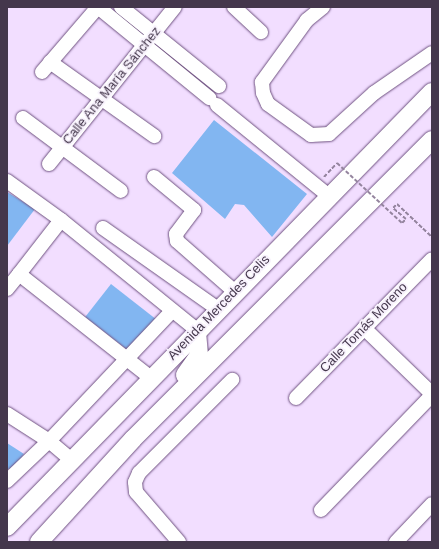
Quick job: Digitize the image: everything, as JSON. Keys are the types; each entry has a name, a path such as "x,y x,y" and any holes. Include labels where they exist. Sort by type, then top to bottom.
{"main road":[{"name":"Avenida Mercedes Celis","path":"7,527 197,330 432,92"},
{"path":"38,542 133,439 432,140"},
{"path":"133,439 142,421 196,361 199,355 197,330"}],"street":[{"path":"154,136 102,98 46,67 98,7 219,86"},
{"path":"121,7 149,40 213,102 329,196"},
{"name":"Calle Ana María Sánchez","path":"48,164 175,7"},
{"path":"234,7 261,32"},
{"path":"323,7 307,20 262,82 263,93 268,104 311,135 329,134 374,93 432,52"},
{"path":"23,118 63,146 121,191"},
{"path":"154,178 194,210 176,234 177,241 235,292"},
{"path":"7,181 61,220 197,330"},
{"path":"7,289 61,220"},
{"path":"103,228 218,309"},
{"name":"Calle Tomás Moreno","path":"296,398 432,259"},
{"path":"19,274 151,378"},
{"path":"7,481 49,441 172,311"},
{"path":"321,510 432,395 364,328"},
{"path":"180,542 136,492 135,482 139,473 232,380"},
{"path":"7,414 49,441 72,460"},
{"path":"396,542 432,504"}],"path":[{"path":"327,174 337,163 402,224 406,219 393,208 397,204 432,237"}],"building":[{"path":"214,120 307,194 272,237 244,205 235,204 225,219 172,173"},
{"path":"7,192 35,209 7,246"},
{"path":"111,284 155,318 129,352 85,317"},
{"path":"7,443 24,454 12,471 7,468"}]}
